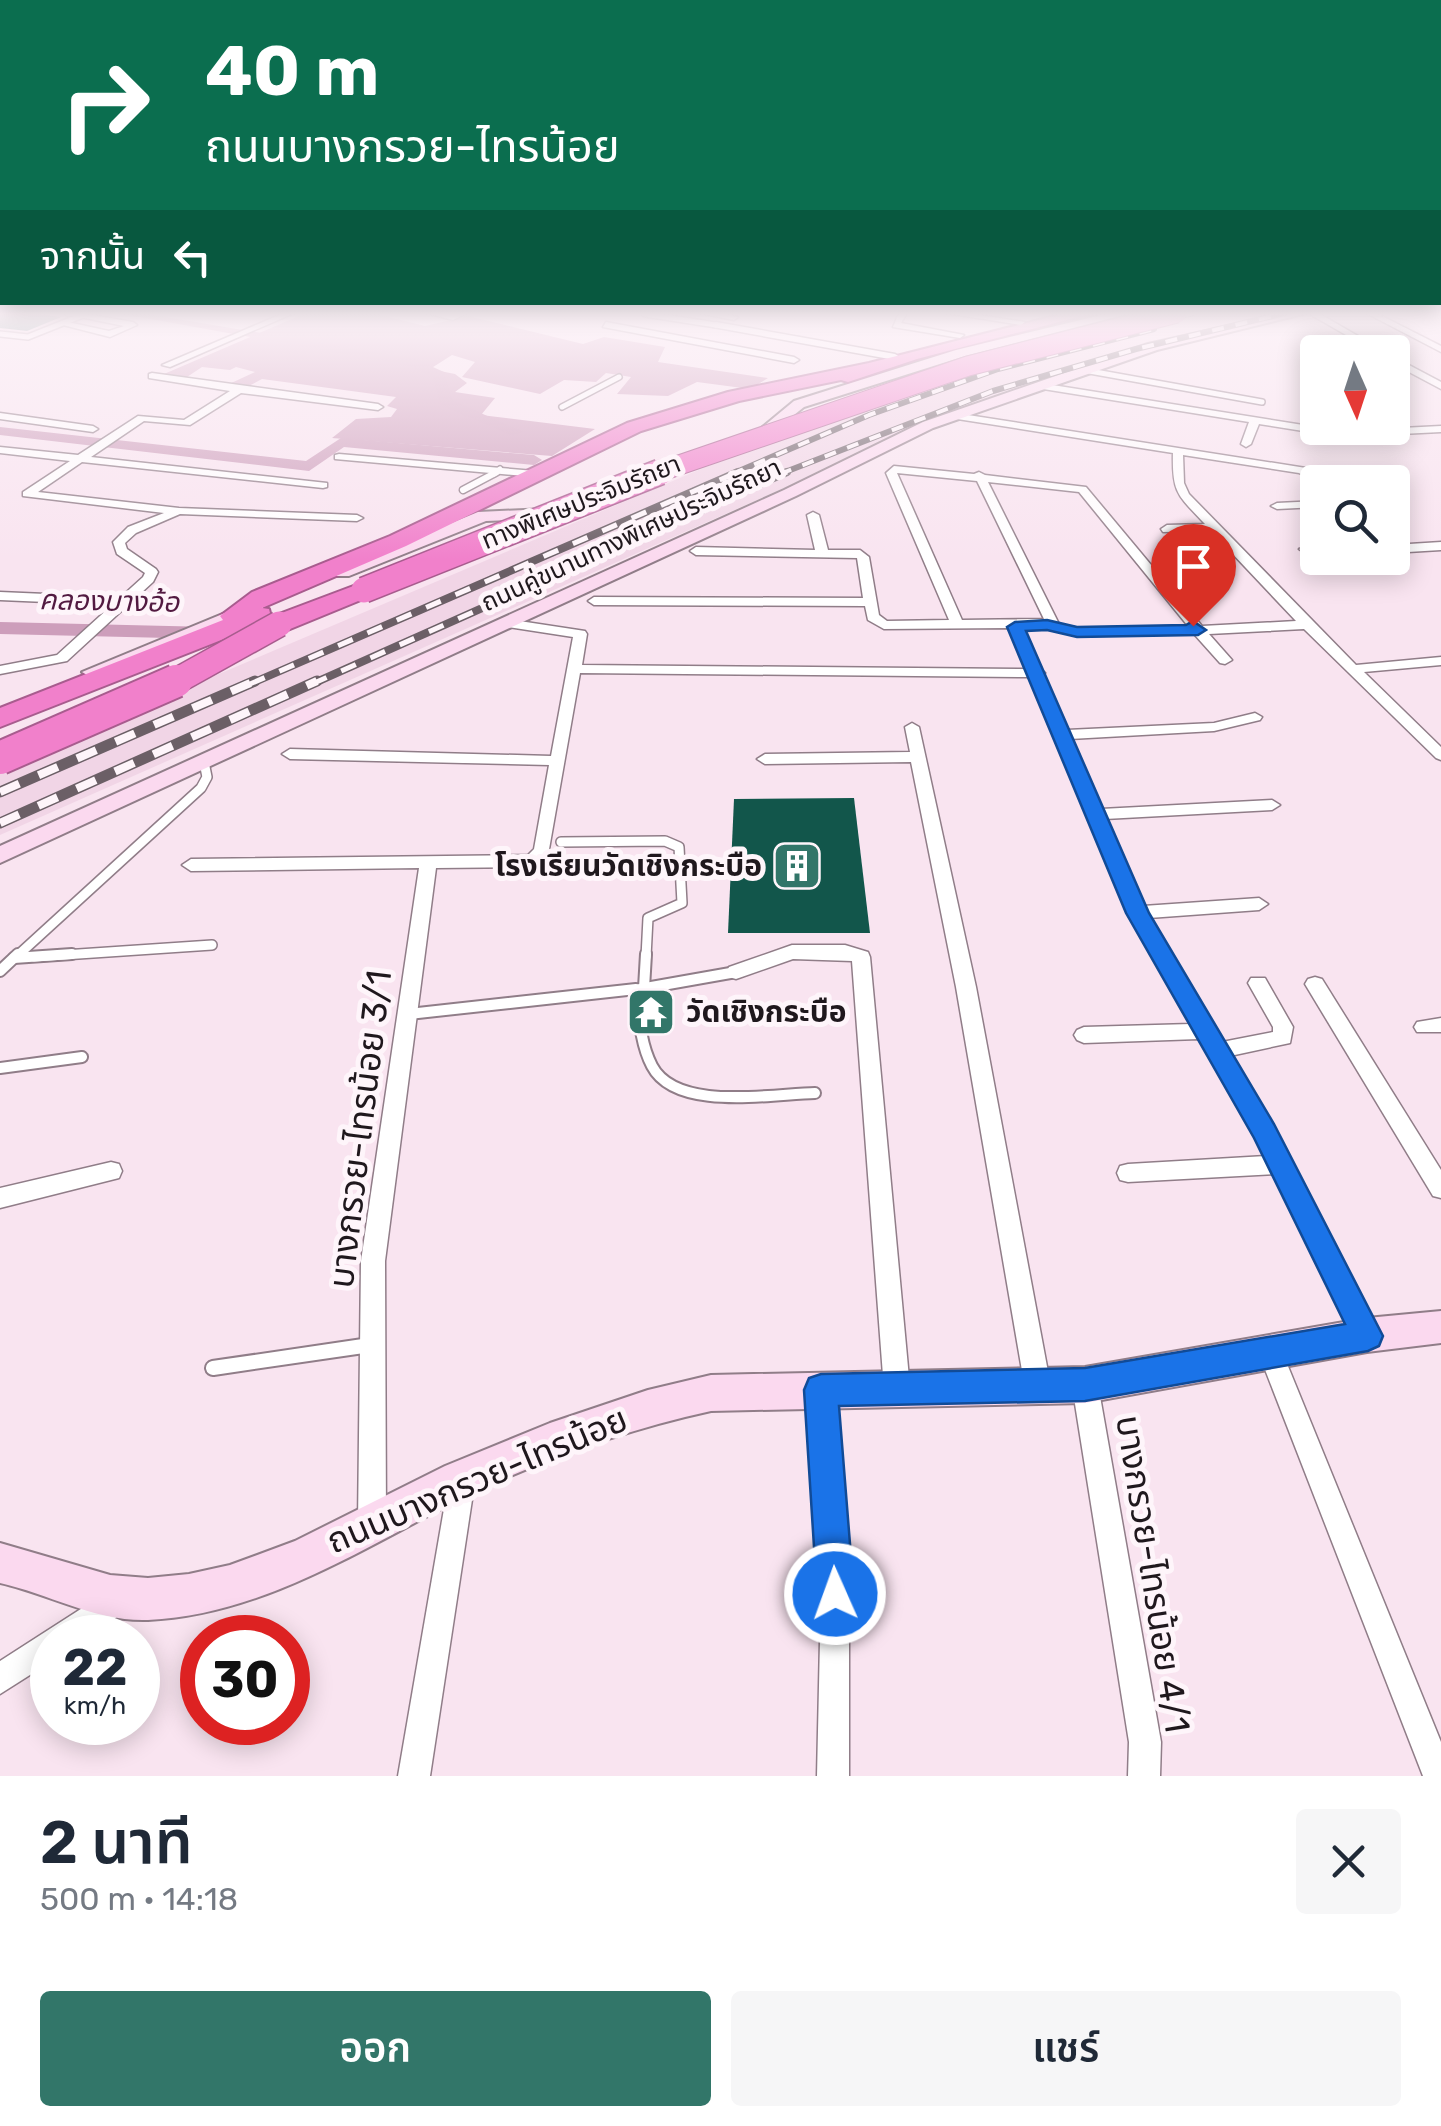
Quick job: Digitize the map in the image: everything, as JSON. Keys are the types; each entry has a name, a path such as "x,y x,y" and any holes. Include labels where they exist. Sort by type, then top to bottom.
{"highway":[{"path":"234,616 261,597 398,540 634,427 736,396"},
{"path":"659,442 791,396"},
{"name":"ทางพิเศษประจิมรัถยา","path":"0,718 746,423 830,396"},
{"name":"ทางพิเศษประจิมรัถยา","path":"0,738 604,492 870,396"},
{"path":"484,516 589,472"},
{"path":"0,758 179,680 279,624"}],"main road":[{"name":"ถนนคู่ขนานทางพิเศษประจิมรัถยา","path":"0,708 484,516 538,516 605,498 768,434 778,426 786,410 822,396"},
{"name":"ถนนคู่ขนานทางพิเศษประจิมรัถยา","path":"0,855 928,425 1012,396"},
{"name":"ถนนคู่ขนานทางพิเศษประจิมรัถยา","path":"0,748 521,532 524,524 512,518"},
{"name":"ถนนบางกรวย-ไทรน้อย","path":"0,1564 120,1598 190,1594 244,1582 462,1478 664,1402 711,1393 1085,1384 1441,1327"}],"street":[{"path":"230,396 186,424 142,418 26,494 179,510 356,518"},
{"path":"290,396 378,406"},
{"path":"1102,396 1255,420 1287,431 1322,435 1360,437 1441,429"},
{"path":"0,416 93,429"},
{"path":"955,416 1300,470"},
{"path":"1246,444 1255,420"},
{"path":"0,450 323,485"},
{"path":"1178,451 1180,489 1307,625 1441,756"},
{"path":"339,457 535,474"},
{"path":"958,626 892,473 902,468 1082,489 1225,660"},
{"path":"979,475 1054,620 1047,625"},
{"path":"1277,506 1300,505"},
{"path":"0,670 62,658 149,580 152,572 120,551 119,542 132,530 179,510"},
{"path":"813,514 822,552"},
{"path":"1167,530 1215,527"},
{"path":"1410,548 1441,546"},
{"path":"696,551 853,552 863,557 873,617 884,625 1047,625 1077,632 1307,625"},
{"path":"0,596 46,598"},
{"path":"594,601 871,602"},
{"path":"191,865 518,863 538,857 580,634 506,623"},
{"path":"1015,627 1138,913 1282,1164 1368,1336"},
{"path":"1353,669 1441,661"},
{"path":"574,669 1038,673"},
{"path":"1062,735 1204,728 1256,718"},
{"path":"912,727 966,987 1038,1388"},
{"path":"290,754 555,761"},
{"path":"765,759 917,757"},
{"path":"1094,814 1272,805"},
{"name":"บางกรวย-ไทรน้อย 3/1","path":"372,1524 372,1261 428,864"},
{"path":"1138,913 1258,904"},
{"path":"736,972 792,952 845,952 861,957 898,1389"},
{"path":"1084,1035 1212,1041 1283,1038 1283,1027 1258,982"},
{"path":"1315,984 1441,1189"},
{"path":"1128,1173 1282,1164"},
{"path":"0,1198 111,1171"},
{"path":"1271,1354 1439,1776"},
{"name":"บางกรวย-ไทรน้อย 4/1","path":"1085,1384 1145,1742 1144,1776"},
{"path":"821,1390 835,1578 833,1776"},
{"path":"414,1776 462,1478"},
{"path":"95,1615 120,1598"},
{"path":"0,1679 30,1659"}],"lane":[{"path":"562,407 572,396"},
{"path":"1228,396 1262,402"},
{"path":"463,490 489,479 500,469"},
{"path":"0,970 201,788 207,777 204,762"},
{"path":"561,842 665,841 678,847 682,902 648,918 640,989 643,1038 656,1073 665,1084 692,1094 815,1093"},
{"path":"14,958 212,946"},
{"path":"409,1014 640,989 736,972"},
{"path":"0,1068 82,1058"},
{"path":"213,1368 372,1345"}],"shaded area":[{"path":"388,396 495,398 481,415 595,429 552,456 332,438 356,419 391,417 397,409 387,406 396,397"},
{"path":"889,396 1000,396 916,424 818,473 0,835 0,767 842,409"}],"building":[{"name":"โรงเรียนวัดเชิงกระบือ","path":"854,798 870,933 728,933 734,799"}],"waterway":[{"path":"444,396 446,402 516,432"},
{"path":"0,431 309,466 341,442 534,460"},
{"name":"คลองบางอ้อ","path":"0,628 211,633"}],"railway":[{"path":"732,474 923,396"},
{"path":"780,474 980,396"},
{"path":"250,684 738,472"},
{"path":"312,684 787,472"},
{"path":"0,792 255,681"},
{"path":"0,823 317,681"}],"place":[{"name":"โรงเรียนวัดเชิงกระบือ","path":"797,866"},
{"name":"วัดเชิงกระบือ","path":"651,1012"}],"route":[{"path":"835,1594 821,1390 1085,1384 1368,1336 1282,1164 1121,879 1038,673 1015,627 1047,625 1077,632 1198,630 1193,626"}]}
